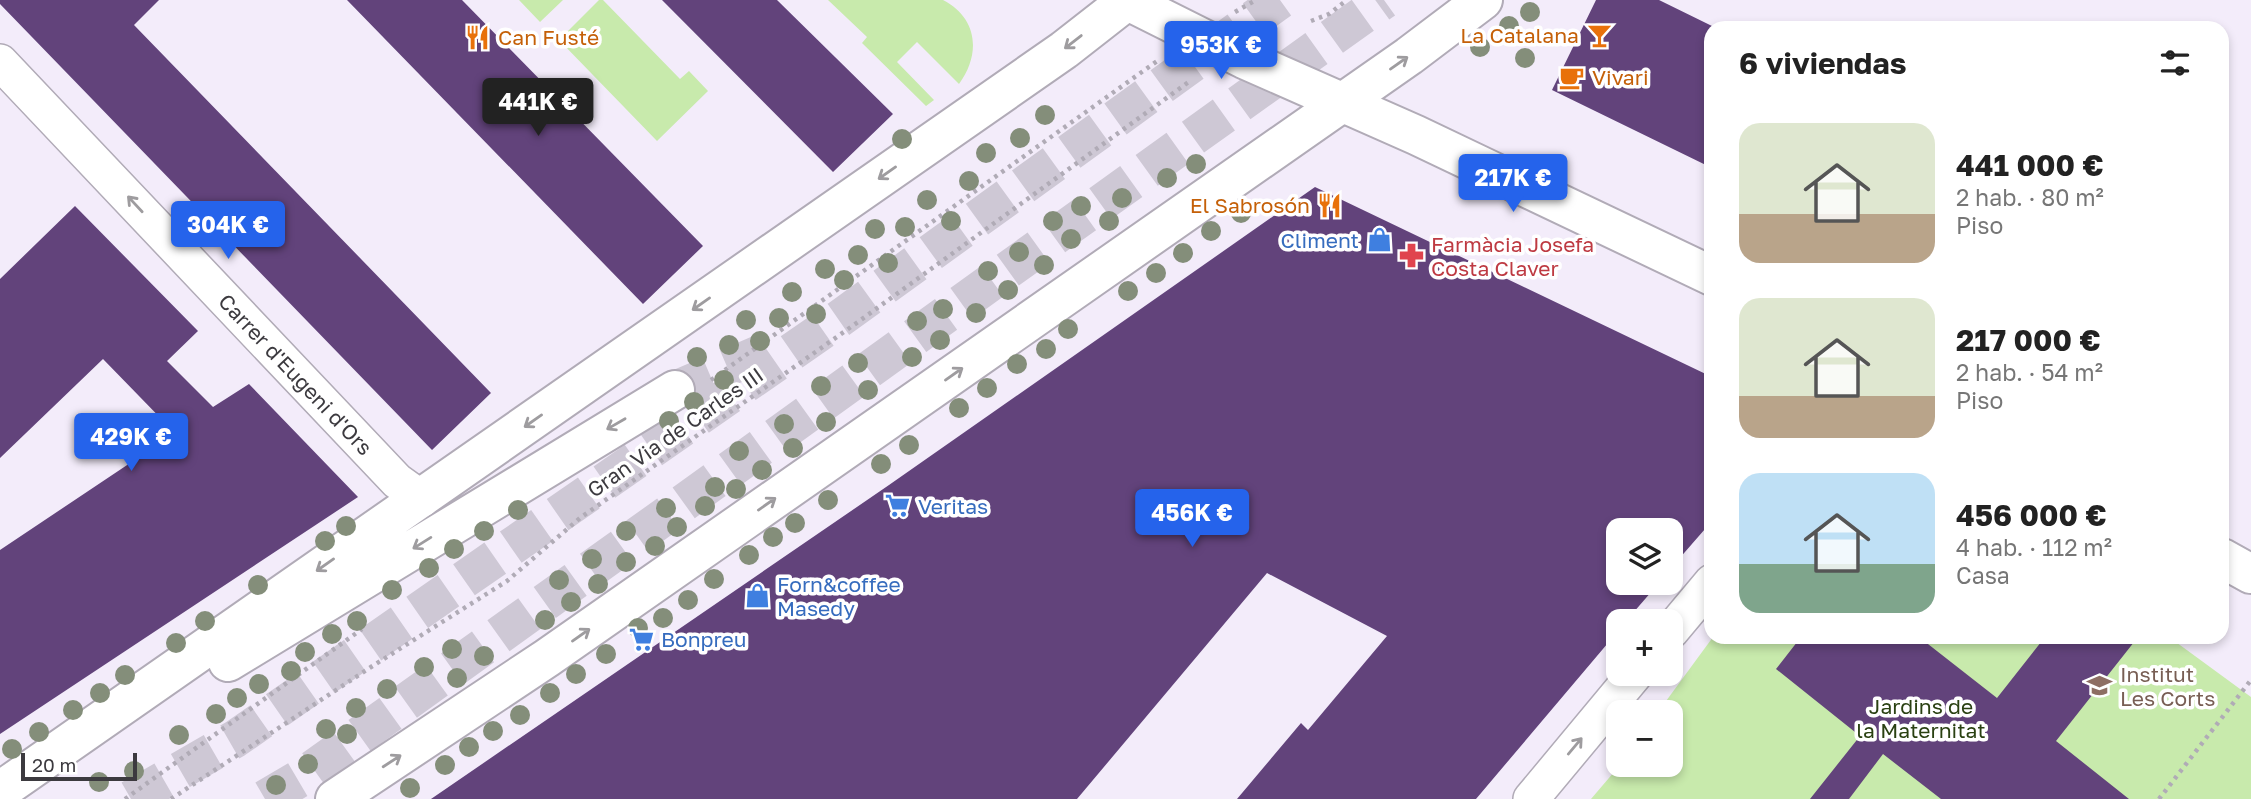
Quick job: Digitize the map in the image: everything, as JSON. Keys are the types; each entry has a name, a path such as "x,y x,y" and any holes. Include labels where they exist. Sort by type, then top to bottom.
{"main road":[{"path":"0,791 1064,50 1127,0 1244,59 1343,102 1704,272"},
{"path":"335,799 547,659 1343,102 1483,0"},
{"path":"69,743 175,694 675,390"},
{"path":"2229,562 2251,574"}],"street":[{"name":"Carrer d'Eugeni d'Ors","path":"0,62 397,481 422,499"},
{"path":"1683,617 1704,592"},
{"path":"1531,799 1625,686"}],"path":[{"path":"1311,21 1329,14 1347,0"},
{"name":"Gran Via de Carles III","path":"172,799 507,581 580,519 1190,81"},
{"path":"2160,799 2251,680"}],"green space":[{"path":"519,0 563,0 540,22"},
{"path":"599,0 603,0 680,79 689,71 708,91 657,141 559,40"},
{"path":"828,0 943,0 963,16 969,27 973,49 966,73 959,84 917,42 897,62 934,100 926,106 862,43 867,37"},
{"name":"Jardins de la Maternitat","path":"1708,644 2179,644 2251,697 2251,799 1591,799 1610,777 1683,777 1683,700 1667,700 1677,686 1683,686 1683,678"}],"building":[{"path":"0,0 159,0 134,25 491,393 432,450 0,4"},
{"path":"347,0 462,0 703,246 643,304"},
{"path":"662,0 777,0 893,114 833,172"},
{"path":"1596,0 1659,0 1704,22 1704,164 1552,90"},
{"path":"1315,187 1704,373 1704,530 1683,554 1683,518 1606,518 1606,595 1649,595 1636,609 1606,609 1606,645 1476,799 1237,799 1301,723 1308,730 1387,636 1267,573 1077,799 431,799 889,485"},
{"path":"75,206 198,331 167,361 213,407 249,384 358,497 0,734 0,550 175,433 103,359 0,458 0,279"},
{"path":"1796,644 1928,644 1997,698 2039,644 2132,644 2056,741 2129,799 1941,799 1883,754 1849,799 1810,799 1860,736 1776,669"}],"tunnel":[{"path":"131,799 235,739 839,319 1280,0"},
{"path":"265,799 299,779 1384,0"},
{"path":"675,390 764,352"}],"place":[{"name":"La Catalana","path":"1599,35"},
{"name":"Can Fusté","path":"478,37"},
{"name":"Vivari","path":"1572,77"},
{"name":"El Sabrosón","path":"1330,205"},
{"name":"Climent","path":"1379,240"},
{"name":"Farmàcia Josefa Costa Claver","path":"1411,256"},
{"name":"Veritas","path":"898,506"},
{"name":"Forn&coffee Masedy","path":"757,596"},
{"name":"Bonpreu","path":"641,639"},
{"name":"Institut Les Corts","path":"2100,686"}]}
